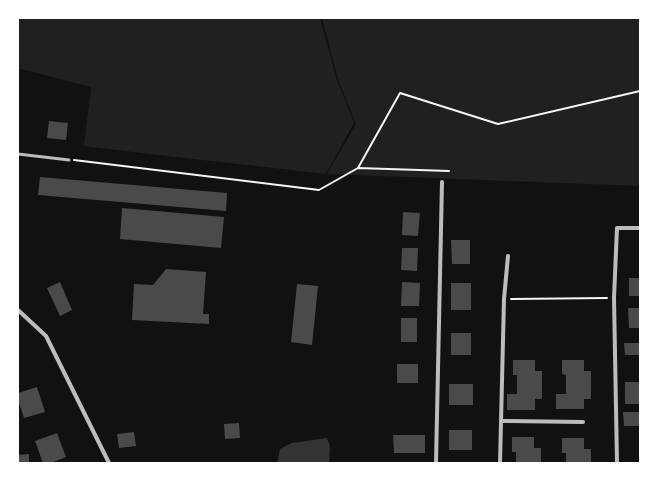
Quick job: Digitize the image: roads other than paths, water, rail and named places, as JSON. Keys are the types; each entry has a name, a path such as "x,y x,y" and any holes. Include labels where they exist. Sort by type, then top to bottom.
{"street":[{"path":"436,463 442,182"},
{"path":"617,463 614,298 617,228 640,228"},
{"path":"500,463 504,299 508,256"},
{"path":"18,310 46,336 109,463"},
{"path":"501,421 583,422"}],"lane":[{"path":"18,154 69,160"}]}
